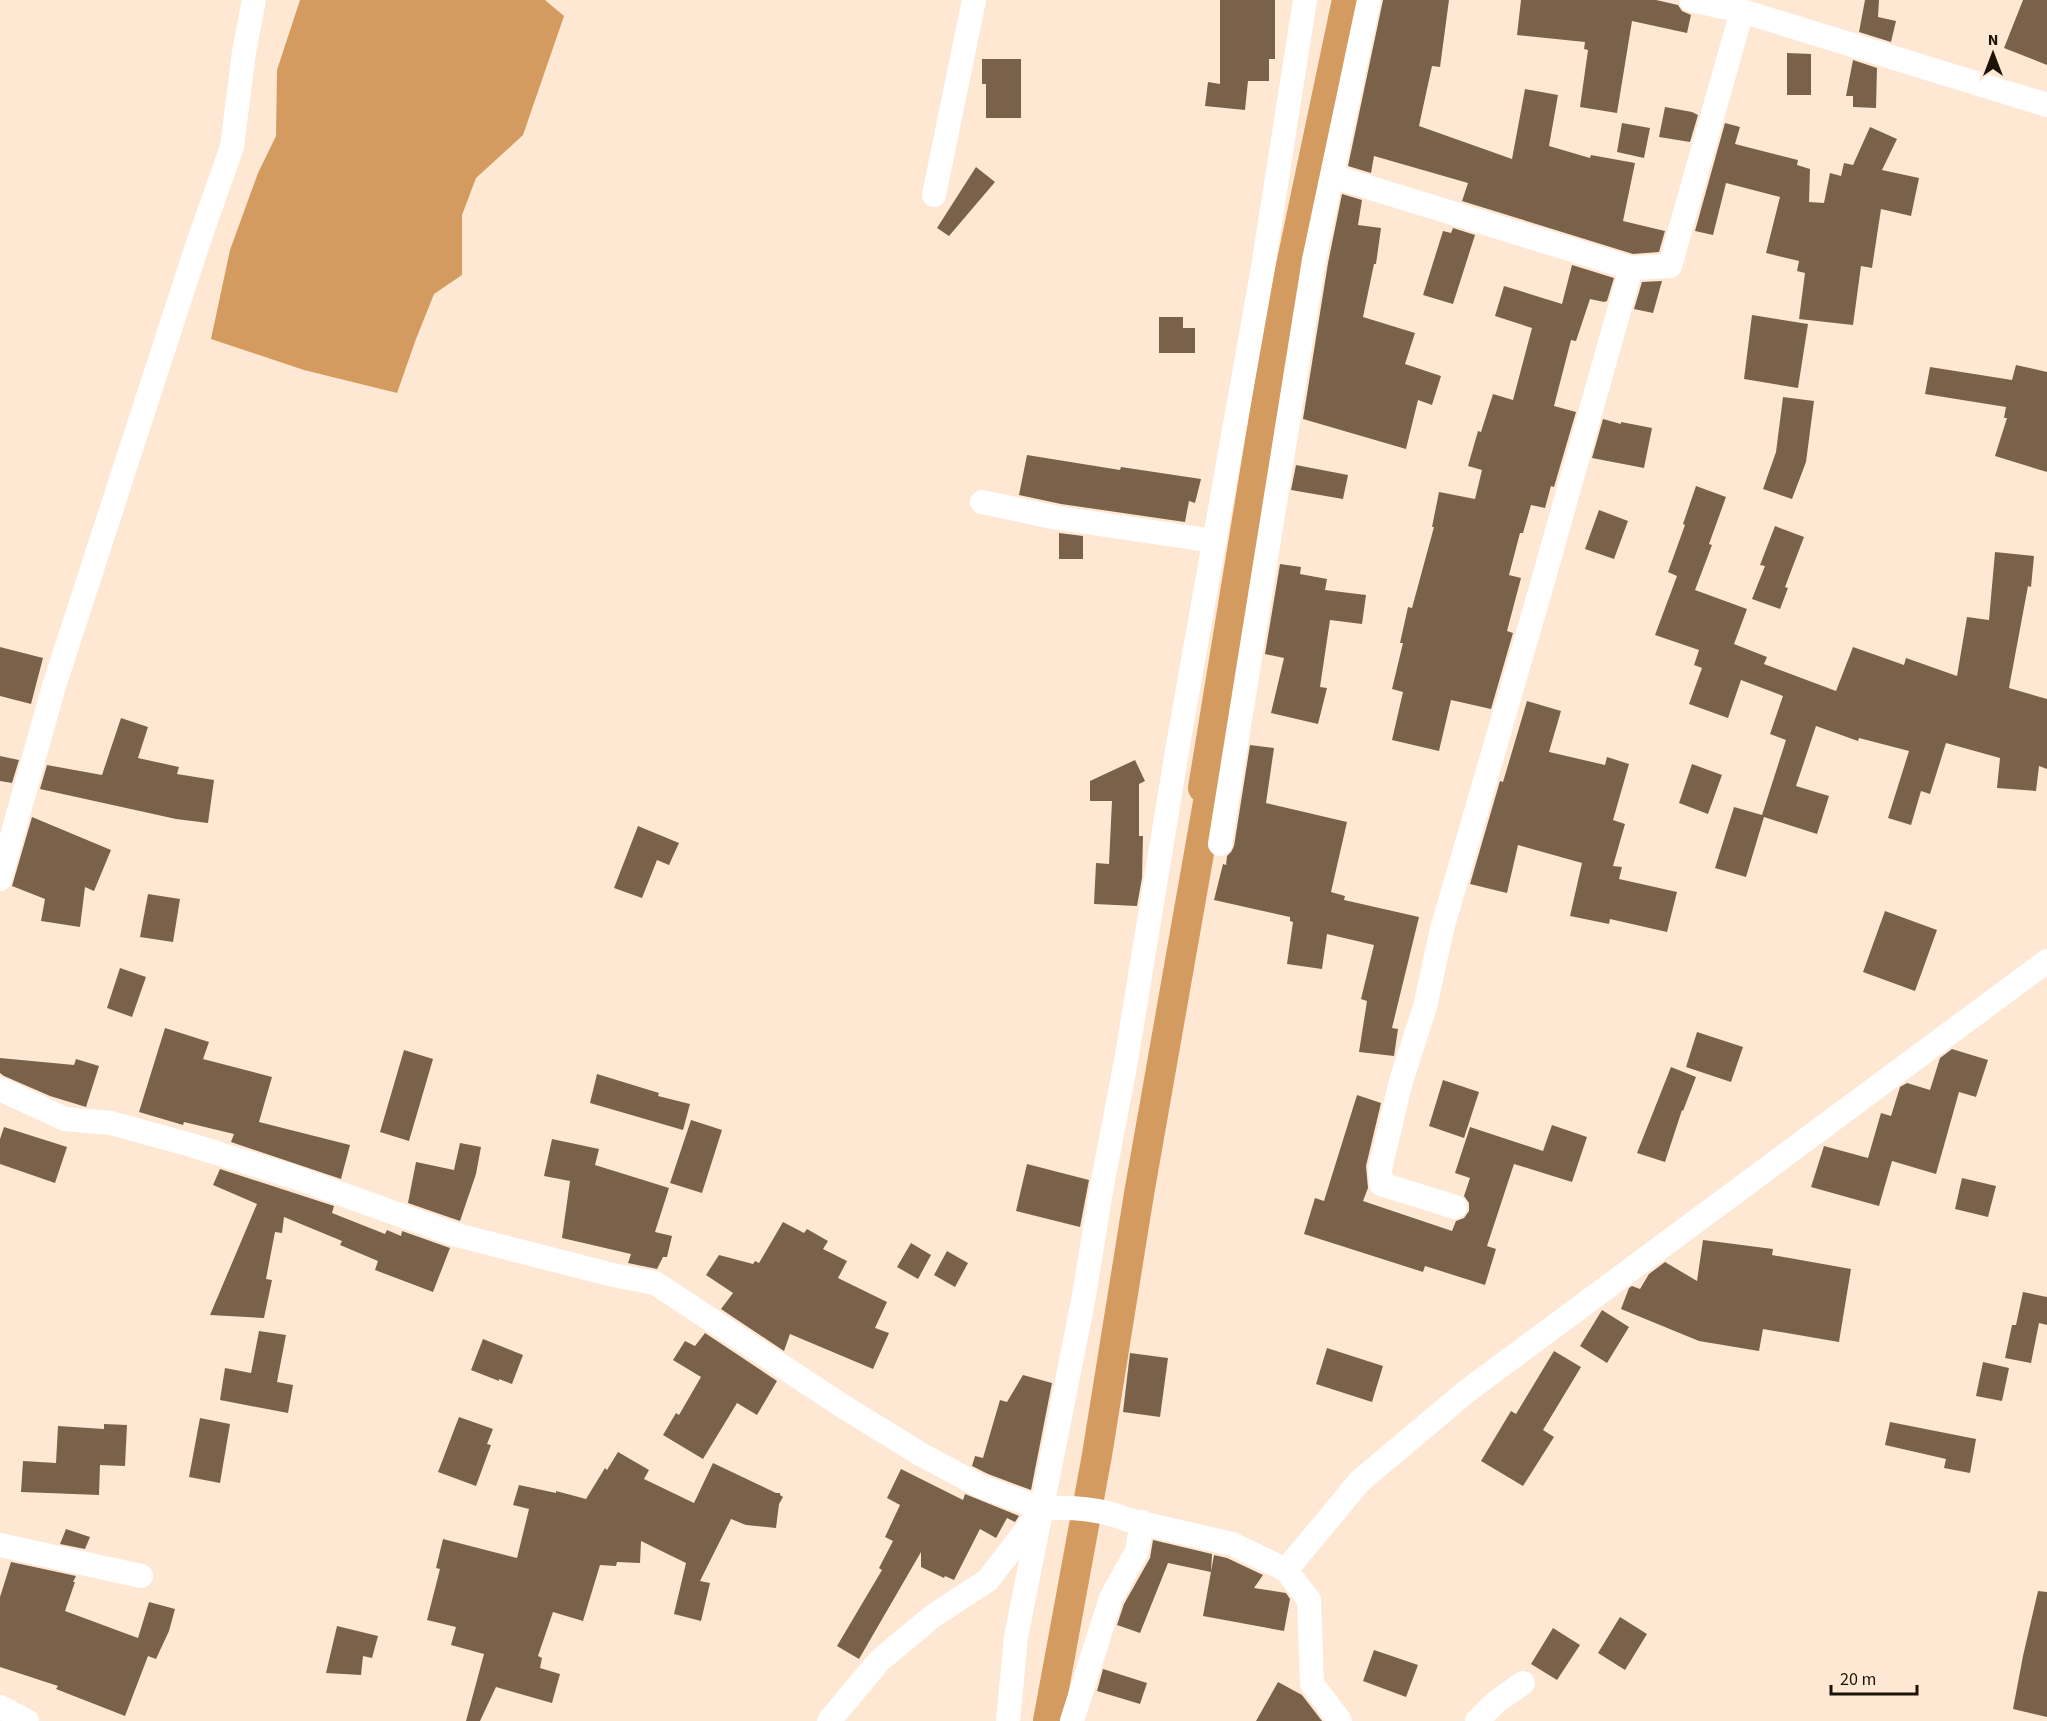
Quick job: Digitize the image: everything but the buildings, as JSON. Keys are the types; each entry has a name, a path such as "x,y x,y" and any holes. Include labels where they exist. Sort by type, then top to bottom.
{"street":[{"path":"0,879 54,686 198,243 232,147 244,52 254,0"},
{"path":"934,195 974,0"},
{"path":"1008,1721 1016,1637 1053,1508 1101,1191 1126,1060 1176,756 1262,273 1305,0"},
{"path":"1220,844 1314,260 1369,0"},
{"path":"1691,0 1742,11 2047,105"},
{"path":"1332,176 1631,268 1670,266 1742,11"},
{"path":"1455,1207 1380,1184 1380,1169 1401,1081 1425,1007 1442,929 1542,588 1631,268"},
{"path":"982,502 1089,523 1214,542"},
{"path":"1286,1570 1360,1481 1467,1391 2047,960"},
{"path":"0,1089 65,1119 111,1123 191,1145 294,1177 453,1234 613,1275 655,1283 844,1407 922,1455 982,1487 1053,1508 1117,1515 1232,1544 1286,1570 1309,1600 1312,1684 1340,1721"},
{"path":"829,1721 879,1661 933,1616 988,1580 1053,1508"},
{"path":"1072,1721 1111,1598 1137,1551 1142,1522"},
{"path":"0,1545 141,1576"},
{"path":"1477,1721 1496,1702 1523,1683"},
{"path":"0,1707 27,1721"}],"shaded area":[{"path":"300,0 545,0 564,16 523,135 476,178 462,215 462,275 434,294 397,393 304,370 211,339 230,250 258,173 276,136 277,70"}],"waterway":[{"path":"1203,788 1281,313 1347,0"},
{"path":"1048,1721 1097,1455 1139,1194 1214,768"}]}
